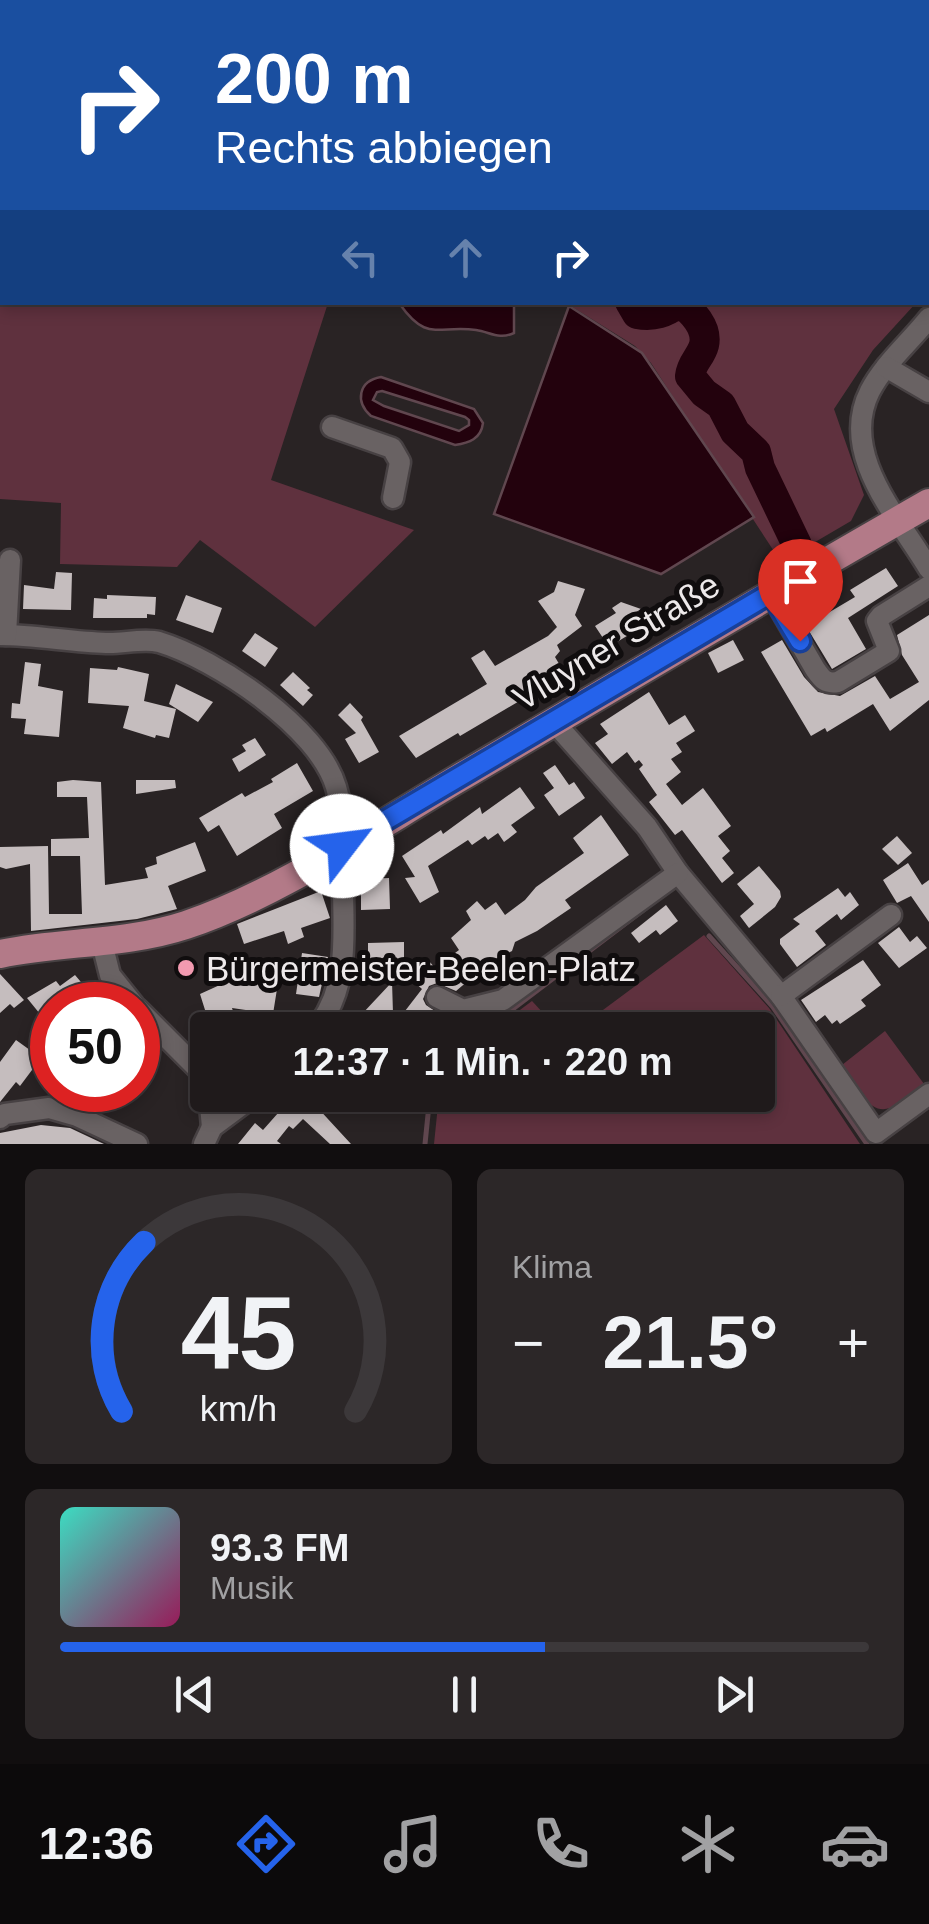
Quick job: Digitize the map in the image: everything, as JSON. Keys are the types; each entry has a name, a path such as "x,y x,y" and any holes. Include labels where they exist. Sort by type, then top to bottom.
{"main road":[{"name":"Vluyner Straße","path":"0,954 149,936 203,919 254,896 929,503"}],"street":[{"path":"929,318 886,367 866,400 861,436 869,469 929,569"},
{"path":"886,367 929,392"},
{"path":"332,427 392,448 400,462 393,498"},
{"path":"10,560 3,635 109,643 156,641 226,672 262,698 328,765 336,788 342,846 344,925 340,978 329,1012"},
{"path":"771,593 821,678 830,684 889,651 877,622 929,586"},
{"path":"554,722 647,828 678,873 781,996 876,1132 929,1094"},
{"path":"437,997 463,1010 503,1000 678,873"},
{"path":"781,996 891,915"},
{"path":"102,943 110,975 116,982"},
{"path":"160,1031 190,1061"},
{"path":"0,1118 49,1108 78,1116 137,1144"},
{"path":"208,1136 235,1112"}],"shaded area":[{"path":"0,305 327,305 271,480 414,530 315,627 200,540 177,567 60,564 61,503 0,499"},
{"path":"401,305 514,305 514,333 499,336 476,330 433,330"},
{"path":"569,305 914,305 873,350 834,409 864,495 851,521 781,562 651,363 635,346"},
{"path":"569,306 642,353 754,517 661,574 494,514"},
{"path":"381,377 474,409 483,423 480,433 455,445 371,416 361,393 373,379","holes":["382,391 465,417 469,425 459,431 373,400"]},
{"path":"704,935 772,1012 600,1012"},
{"path":"532,1001 542,1012 517,1012"},
{"path":"775,1017 860,1144 434,1144 437,1112 775,1112"},
{"path":"885,1031 927,1088 885,1109 869,1103 842,1065"}],"building":[{"path":"886,568 898,586 848,618 866,649 832,669 806,626 855,597 850,590"},
{"path":"56,572 72,573 71,610 23,609 24,585 54,589"},
{"path":"558,581 585,589 575,615 582,626 557,645 560,651 555,657 565,674 416,758 399,736 487,684 471,658 484,650 495,666 557,627 538,601 554,592"},
{"path":"107,595 156,597 155,615 93,618 94,598 107,599"},
{"path":"186,595 222,608 213,633 176,620"},
{"path":"621,602 641,609 625,619 630,634 609,647 595,626 616,613 612,608"},
{"path":"929,615 929,700 890,731 873,704 827,732 825,728 811,736 761,652 782,640 818,692 840,696 875,676 890,699 919,682 902,655 897,635"},
{"path":"255,633 278,648 265,667 242,651"},
{"path":"733,640 744,660 718,673 708,653"},
{"path":"25,662 41,664 38,686 63,691 59,737 24,734 26,719 11,718 12,703 20,704"},
{"path":"118,667 149,674 144,701 176,709 169,738 123,728 129,706 88,703 90,668"},
{"path":"293,672 313,695 303,706 280,685"},
{"path":"176,684 213,702 198,722 169,704"},
{"path":"649,692 669,725 685,715 695,731 676,743 682,752 671,759 681,772 666,784 682,805 703,788 731,826 718,836 730,851 722,858 734,873 722,883 682,830 675,835 649,802 657,795 639,769 643,765 639,760 635,763 627,752 612,764 595,743 608,734 600,724"},
{"path":"350,703 363,717 361,720 379,752 359,763 345,739 356,733 338,715"},
{"path":"255,738 266,755 239,772 232,759 246,751 242,745"},
{"path":"297,763 313,791 274,814 282,828 237,856 219,825 208,832 199,818 242,793 245,797 273,782 271,779"},
{"path":"555,765 569,785 574,782 585,798 559,816 544,795 554,788 543,773"},
{"path":"136,780 175,780 176,788 136,794"},
{"path":"57,782 101,782 105,885 148,878 145,868 157,864 156,857 195,842 206,871 168,886 177,909 137,919 31,931 30,864 0,867 0,847 48,846 49,914 82,914 80,856 51,856 51,839 89,838 87,797 57,797"},
{"path":"520,787 535,808 511,825 517,832 504,842 498,833 472,845 468,840 428,866 439,892 420,903 405,878 415,877 402,856 441,830 443,834 480,807 482,814"},
{"path":"601,815 629,855 565,900 571,908 515,942 512,951 493,960 456,991 437,983 429,986 423,999 436,1012 405,1011 422,989 412,980 429,961 435,968 459,950 451,938 471,920 466,911 477,901 485,910 496,902 505,915 584,853 573,838"},
{"path":"897,836 912,853 898,865 882,849"},
{"path":"908,863 922,885 929,880 929,922 911,896 897,903 883,880"},
{"path":"759,866 781,897 775,907 749,928 740,916 754,904 737,884"},
{"path":"389,878 390,909 361,910 361,884 368,884 368,879"},
{"path":"838,888 845,897 850,892 859,905 841,920 837,914 815,931 826,945 797,967 780,939 800,924 793,919"},
{"path":"321,891 330,918 301,928 304,937 288,944 284,931 244,944 237,924"},
{"path":"666,905 678,921 660,935 656,930 639,943 631,933"},
{"path":"899,927 910,942 917,936 927,948 899,968 878,943"},
{"path":"404,942 404,973 391,962 368,964 368,943"},
{"path":"302,953 328,957 319,997 296,994"},
{"path":"863,960 881,985 861,1000 866,1006 840,1024 837,1020 832,1024 825,1015 816,1022 801,1000"},
{"path":"0,974 24,1000 14,1008 10,1004 0,1013"},
{"path":"233,979 270,980 270,989 277,989 273,1012 232,1008 233,1012 206,1012 200,994"},
{"path":"392,982 393,1012 364,1012"},
{"path":"16,1040 30,1050 30,1073 20,1086 16,1082 0,1102 0,1062"},
{"path":"279,1112 322,1112 351,1144 330,1144 303,1119 293,1129 289,1126 277,1141 281,1144 238,1144 255,1123 263,1130"},
{"path":"41,1125 70,1128 104,1144 0,1144 0,1133"}],"waterway":[{"path":"632,305 637,314 649,315 676,305"},
{"path":"682,305 698,320 705,339 690,376 721,405 735,432 756,452 797,545"},
{"path":"509,1012 646,908"},
{"path":"709,936 773,1007 867,1144"},
{"path":"425,1144 428,1112"}],"place":[{"name":"Bürgermeister-Beelen-Platz","path":"186,968"}],"route":[{"path":"342,846 771,593 800,641"}]}
